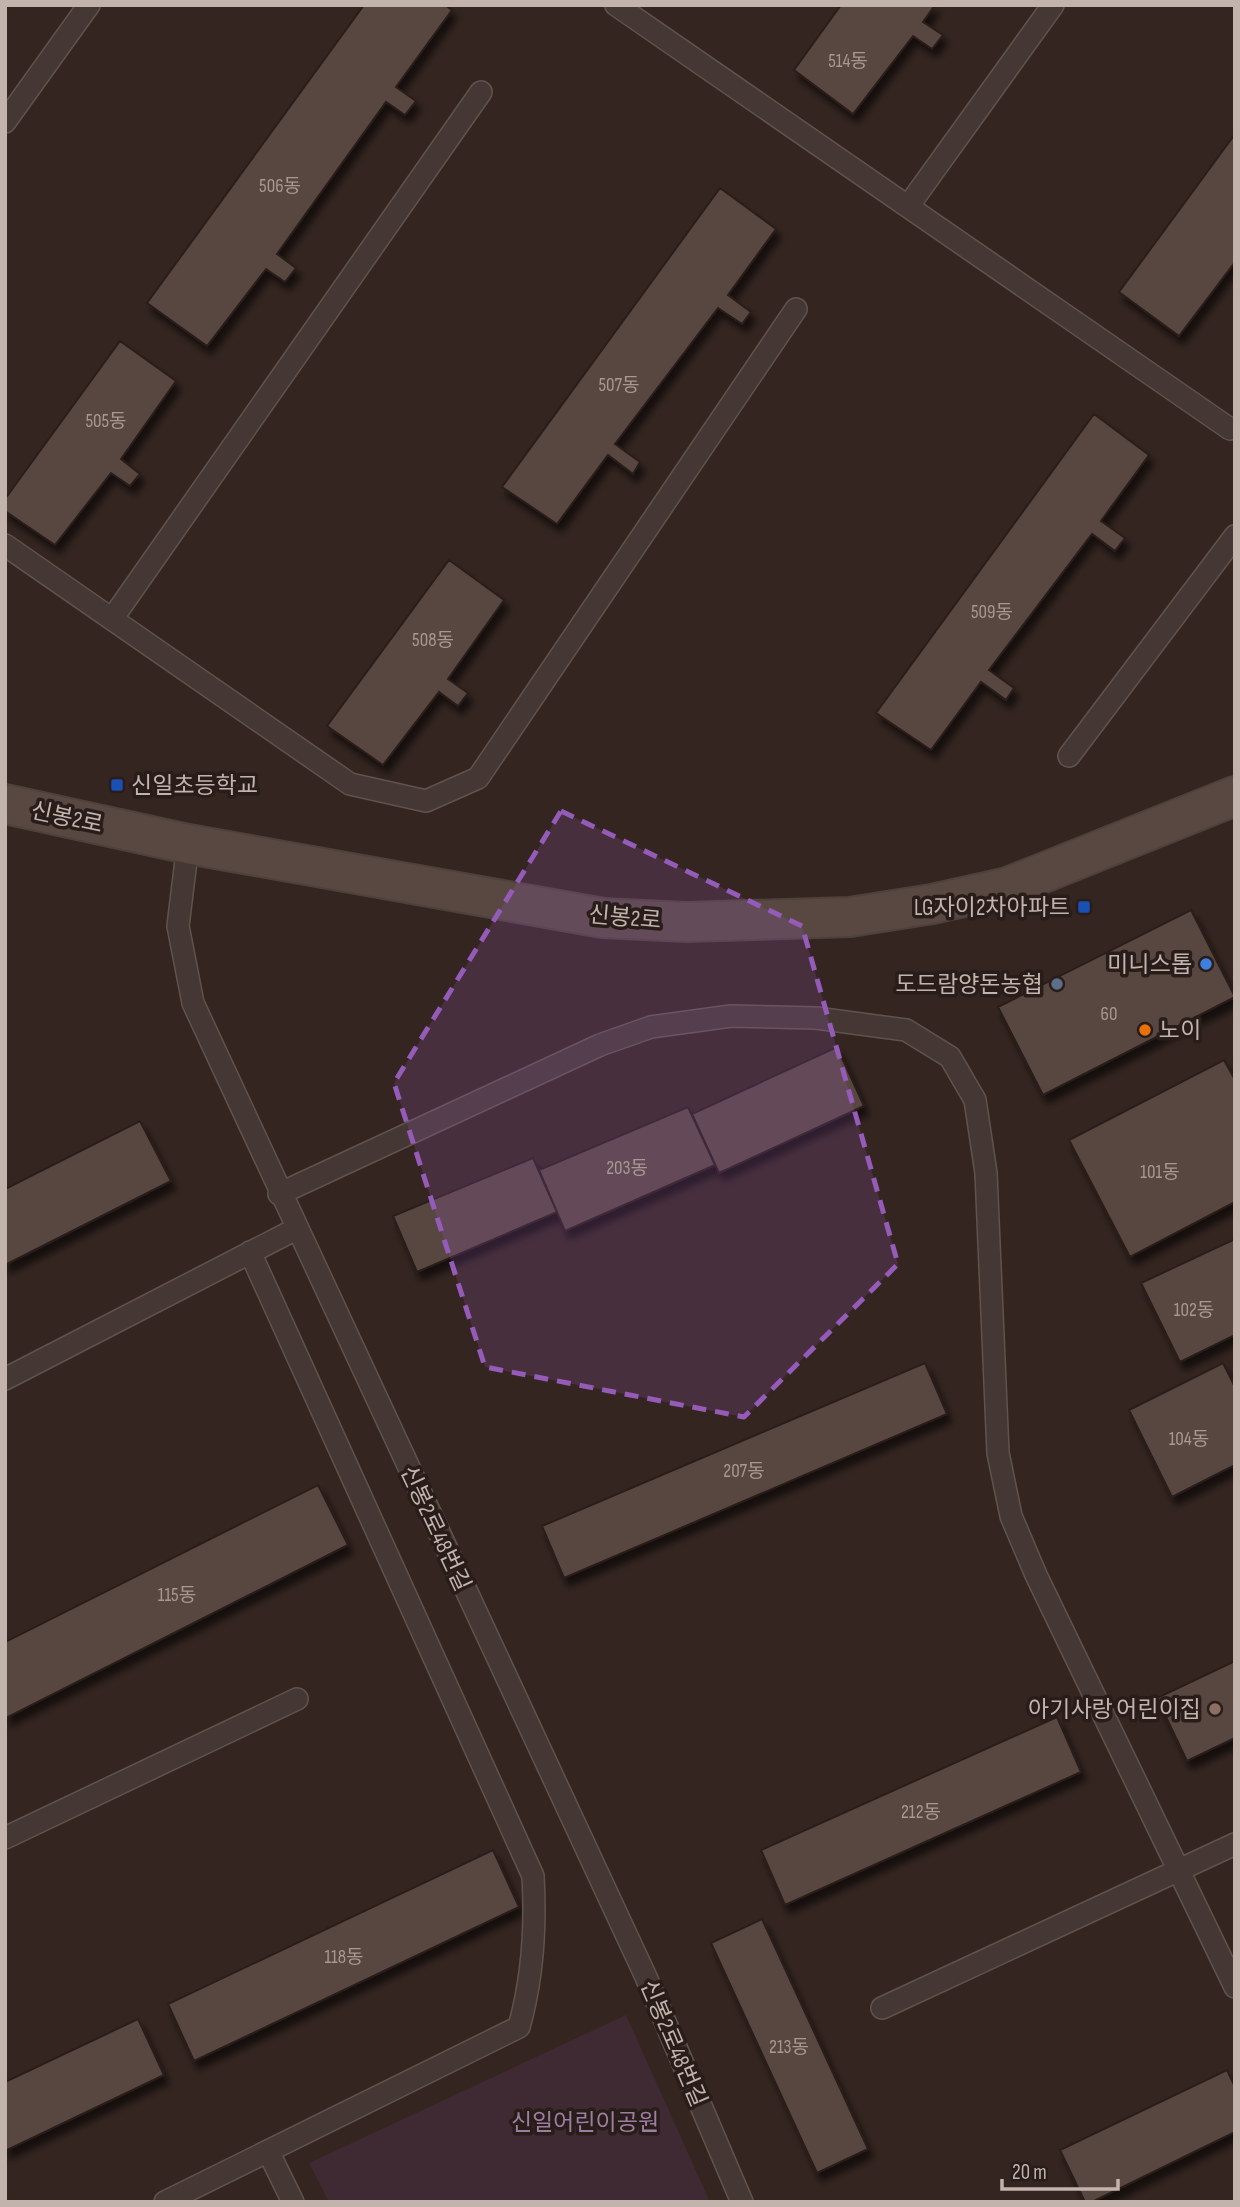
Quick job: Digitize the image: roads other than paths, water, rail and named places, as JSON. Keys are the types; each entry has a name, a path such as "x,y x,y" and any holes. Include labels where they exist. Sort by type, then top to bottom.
{"street":[{"name":"신봉2로","path":"5,804 188,844 603,918 686,922 850,918 1008,887 1235,796"}],"lane":[{"path":"5,122 89,5"},
{"path":"616,5 1233,430"},
{"path":"909,205 1053,5"},
{"path":"112,619 481,93"},
{"path":"5,545 350,784 426,801 478,778 796,309"},
{"path":"1069,756 1235,536"},
{"name":"신봉2로48번길","path":"188,844 178,926 192,1003 646,1978 742,2202"},
{"path":"279,1194 600,1045 651,1027 731,1016 816,1018 905,1030 950,1057 975,1100 986,1173 998,1453 1012,1516 1036,1575 1235,1987"},
{"path":"5,1379 296,1229"},
{"path":"165,2202 519,2027 528,1995 536,1923 533,1876 250,1252"},
{"path":"5,1838 298,1699"},
{"path":"882,2008 1235,1843"},
{"path":"268,2151 293,2202"}],"place":[{"name":"신일초등학교","path":"117,785"},
{"name":"LG자이2차아파트","path":"1084,907"},
{"name":"미니스톱","path":"1206,964"},
{"name":"도드람양돈농협","path":"1057,984"},
{"name":"노이","path":"1145,1030"},
{"name":"아기사랑 어린이집","path":"1215,1709"}],"park label":[{"name":"신일어린이공원","path":"585,2122"}]}
